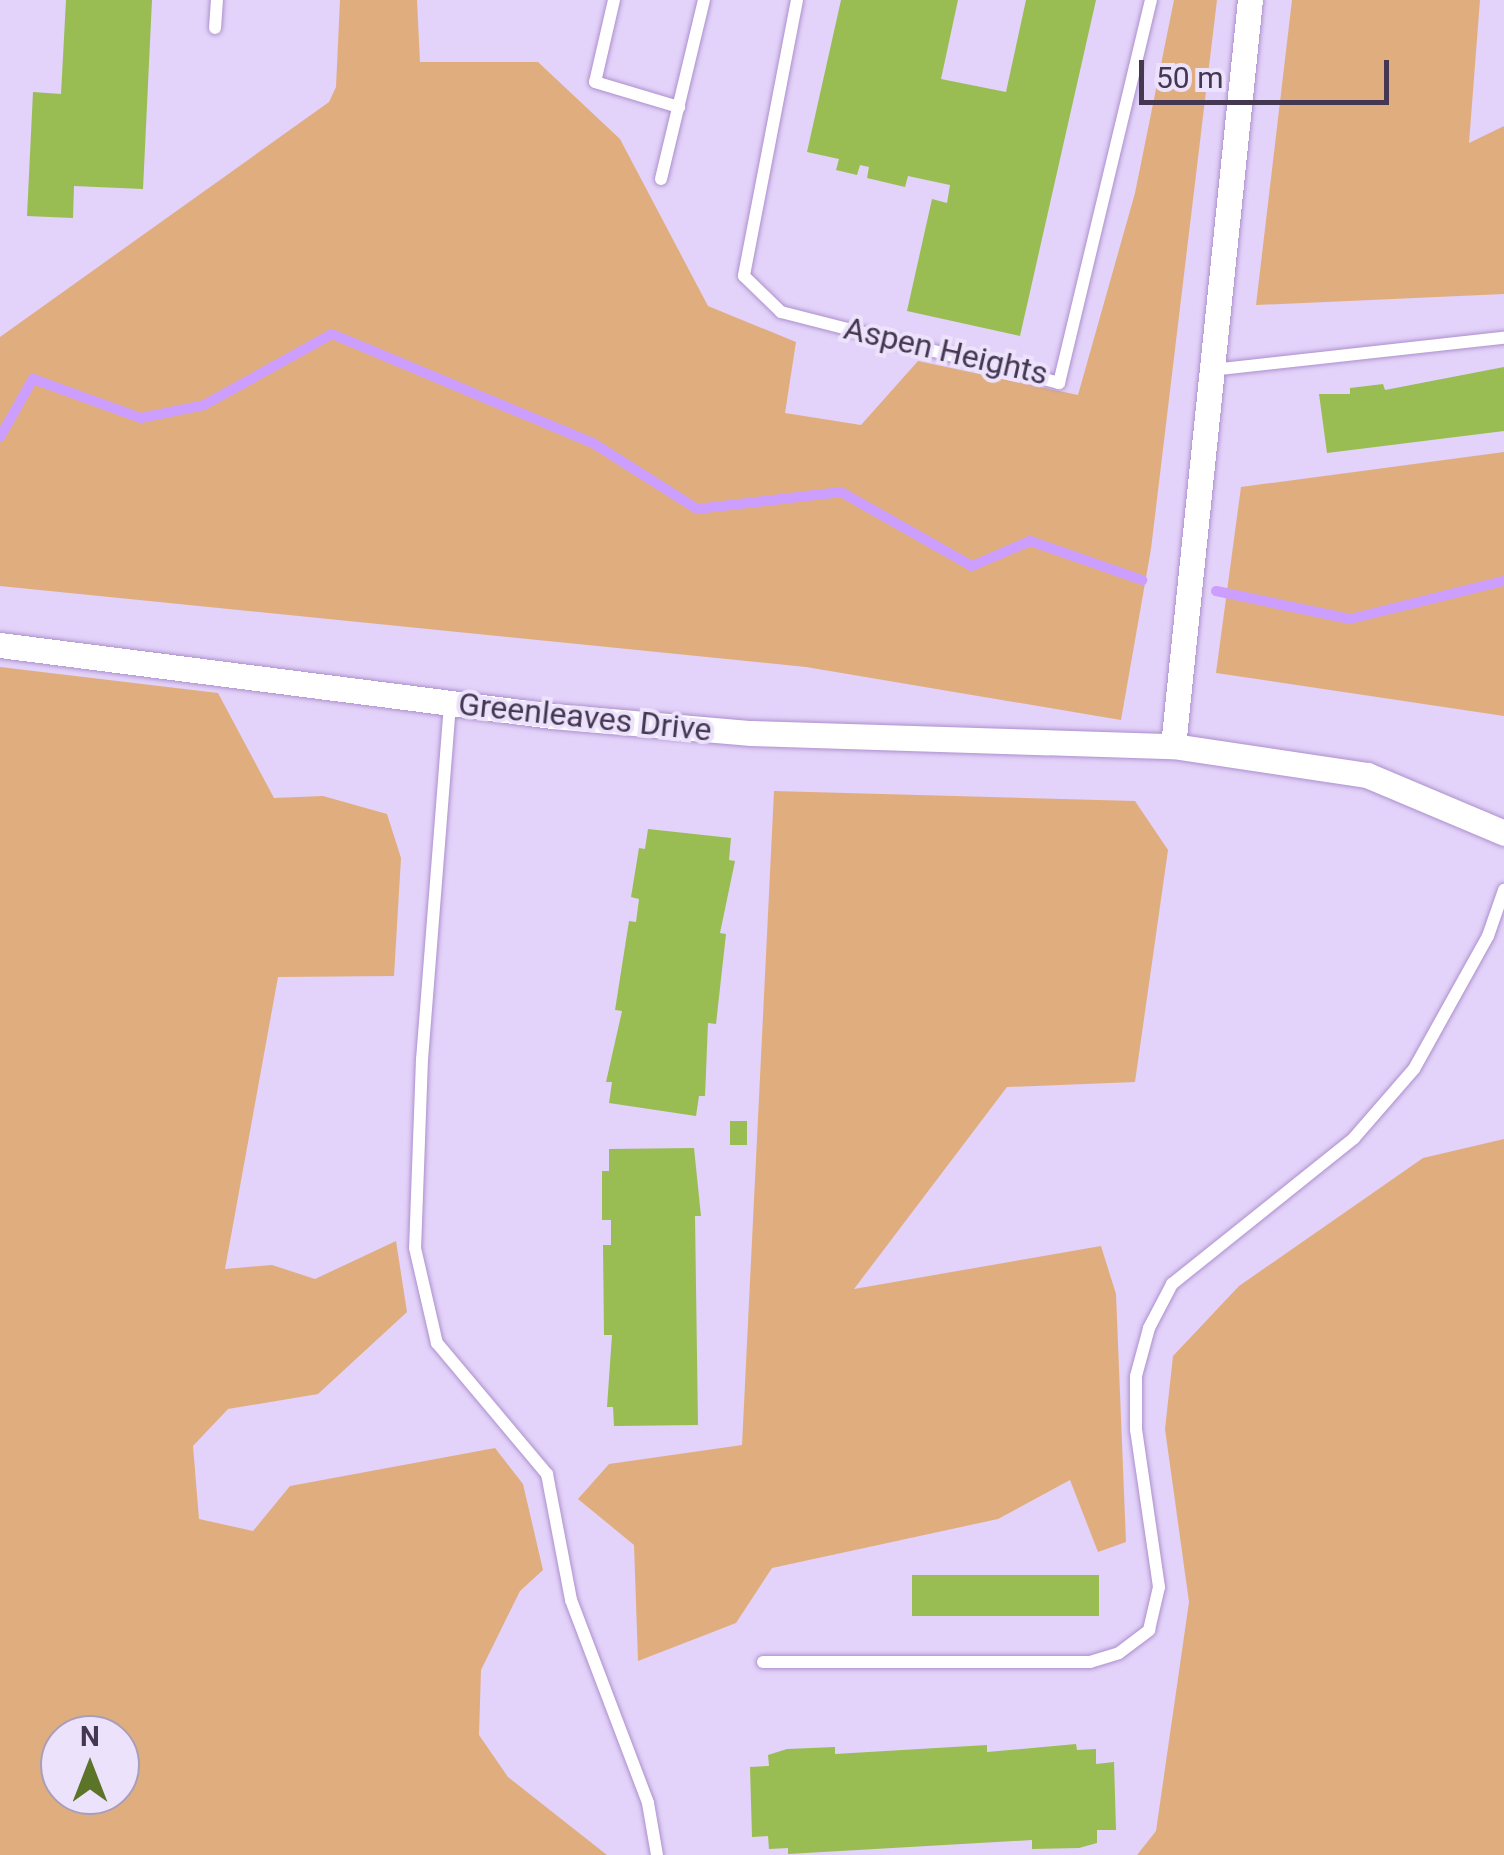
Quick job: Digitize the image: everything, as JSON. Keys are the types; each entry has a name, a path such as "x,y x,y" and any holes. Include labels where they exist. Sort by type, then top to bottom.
{"street":[{"path":"1172,746 1250,0"},
{"name":"Greenleaves Drive","path":"0,646 450,704 751,733 1172,746 1366,776 1504,833"}],"lane":[{"path":"215,28 217,0"},
{"path":"614,0 594,82 679,107"},
{"path":"661,179 704,0"},
{"name":"Aspen Heights","path":"798,0 744,276 781,312 1058,383 1152,0"},
{"path":"1212,370 1504,338"},
{"path":"450,704 422,1060 414,1248 437,1343 547,1474 572,1600 648,1803 657,1855"},
{"path":"763,1662 1090,1662 1119,1653 1149,1630 1159,1587 1136,1430 1136,1376 1149,1328 1172,1284 1354,1138 1414,1070 1488,936 1504,890"}],"shaded area":[{"path":"340,0 417,0 420,62 538,62 620,139 708,306 796,342 785,413 861,425 918,361 1078,395 1135,193 1174,0 1217,0 1151,549 1121,720 806,667 0,586 0,337 329,102 336,87"},
{"path":"1292,0 1480,0 1469,143 1504,126 1504,294 1256,305"},
{"path":"1504,452 1504,716 1216,673 1241,487"},
{"path":"0,667 218,693 274,798 323,796 387,814 401,858 394,976 278,977 225,1269 272,1265 315,1279 396,1241 407,1312 318,1394 228,1409 193,1446 199,1519 253,1531 290,1486 495,1448 523,1484 543,1570 520,1591 481,1670 479,1735 508,1777 607,1855 0,1855"},
{"path":"774,791 1135,801 1168,850 1135,1082 1007,1087 854,1289 1101,1246 1116,1294 1126,1542 1098,1552 1070,1480 998,1519 772,1568 736,1623 638,1661 634,1545 578,1499 609,1464 742,1445"},
{"path":"1504,1139 1504,1855 1137,1855 1156,1831 1189,1602 1165,1429 1173,1356 1239,1286 1423,1158"}],"building":[{"path":"66,0 152,0 143,189 74,186 73,218 27,216 33,92 61,94"},
{"path":"841,0 958,0 941,79 1006,92 1026,0 1096,0 1020,336 907,311 932,199 947,203 950,185 908,176 905,187 867,178 869,167 860,165 857,175 836,170 839,159 807,152"},
{"path":"1504,367 1504,431 1327,453 1319,394 1350,394 1350,388 1383,384 1385,390"},
{"path":"648,829 731,838 729,860 735,861 720,933 726,934 716,1024 708,1023 705,1096 699,1096 696,1116 609,1103 612,1082 606,1082 622,1011 615,1010 629,921 636,922 639,899 631,897 639,848 645,849"},
{"path":"730,1121 747,1121 747,1145 730,1145"},
{"path":"694,1148 701,1216 695,1216 698,1425 614,1426 613,1407 607,1407 612,1335 604,1335 603,1245 611,1245 611,1220 602,1220 602,1171 609,1171 609,1149"},
{"path":"912,1575 1099,1575 1099,1616 912,1616"},
{"path":"1076,1744 1077,1750 1096,1749 1096,1764 1114,1762 1116,1830 1097,1830 1097,1843 1079,1848 1032,1849 1032,1840 788,1854 788,1848 769,1849 768,1836 752,1837 750,1767 769,1766 768,1755 787,1749 835,1747 835,1754 987,1745 987,1752"}],"waterway":[{"path":"0,437 33,379 141,418 204,405 332,334 593,443 697,509 841,492 972,566 1030,541 1142,580"},
{"path":"1216,591 1350,619 1504,581"}]}
